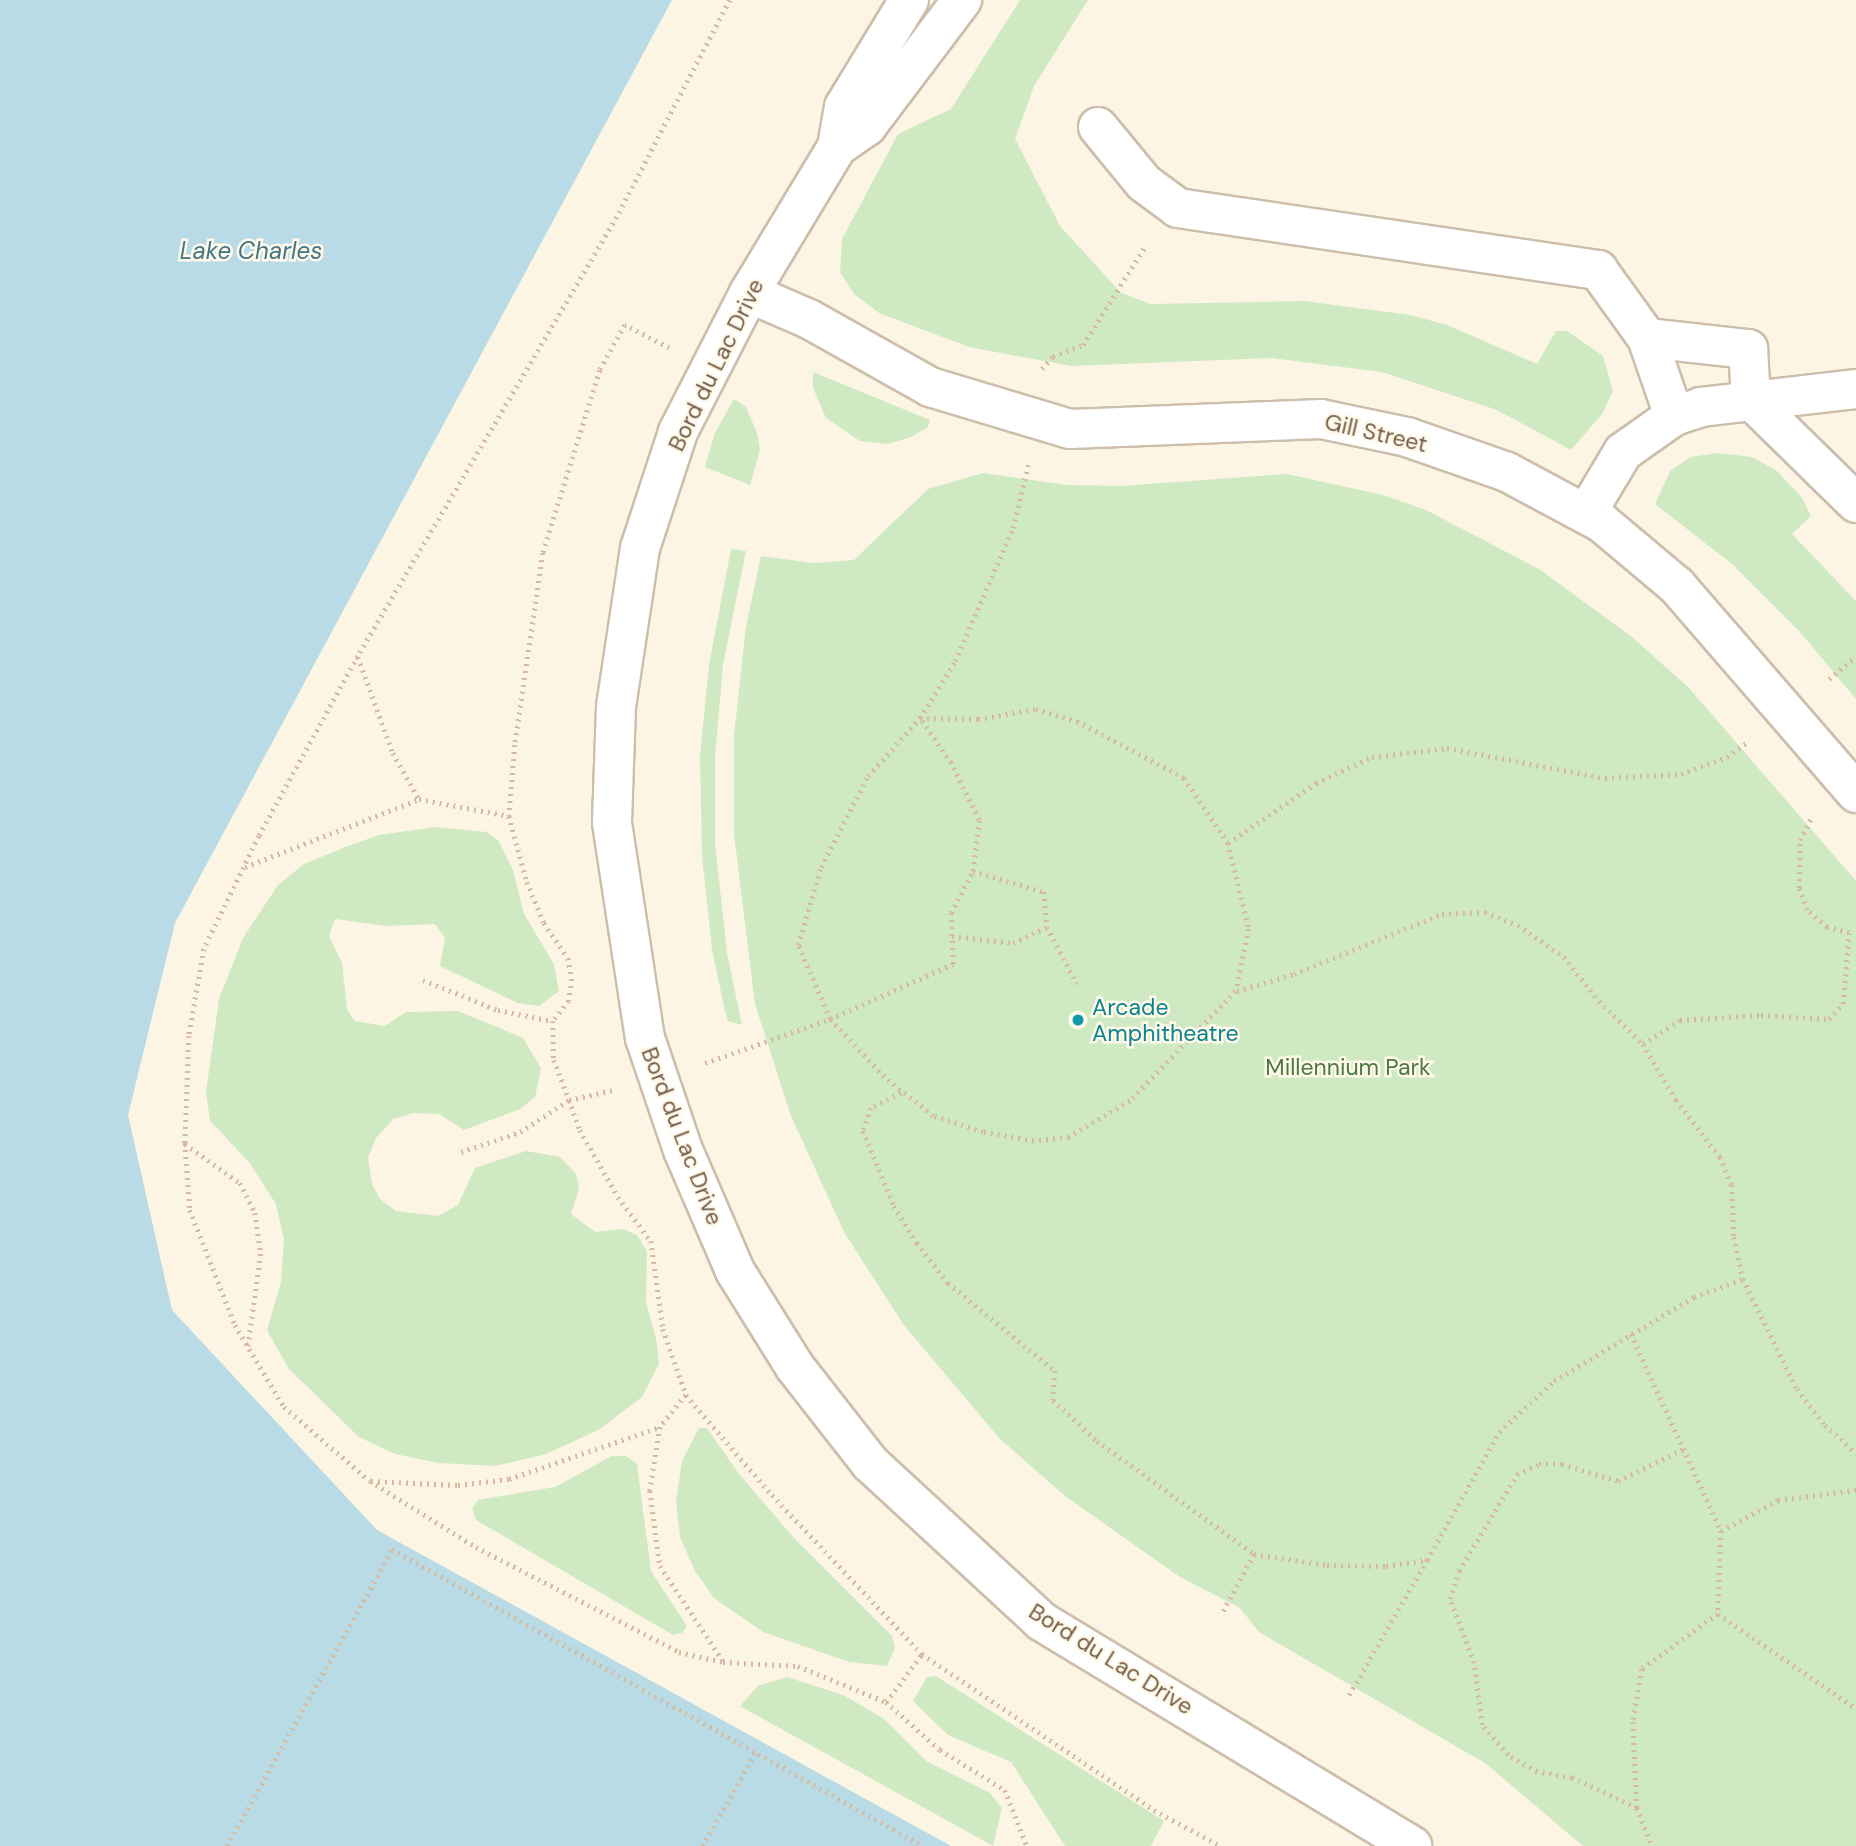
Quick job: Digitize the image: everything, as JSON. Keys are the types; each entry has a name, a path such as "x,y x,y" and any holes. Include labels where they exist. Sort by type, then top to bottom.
{"street":[{"name":"Bord du Lac Drive","path":"909,0 844,107 837,147 749,293 678,432 640,548 615,707 612,822 645,1038 683,1150 735,1271 795,1367 870,1463 1041,1621 1412,1846"},
{"name":"Bord du Lac Drive","path":"837,147 867,126 962,0"},
{"path":"1098,127 1144,183 1174,204 1238,218 1598,270 1647,338 1674,416"},
{"name":"Gill Street","path":"749,293 808,319 930,387 1070,429 1321,419 1407,437 1507,472 1586,514 1677,586 1856,793"},
{"path":"1647,338 1748,349 1751,400 1856,503"},
{"path":"1586,514 1623,452 1674,416 1751,400 1856,389"}],"path":[{"path":"730,0 617,217 358,656 244,867 204,949 189,1036 185,1143 190,1210 248,1347 284,1407 370,1481 476,1548 679,1652 723,1662 798,1666 886,1702 940,1750 1005,1790 1027,1846"},
{"path":"1042,369 1053,356 1083,345 1174,204"},
{"path":"1028,465 1013,528 955,661 920,718 868,775 821,867 798,945 830,1019 901,1093 933,1116 983,1132 1034,1141 1069,1137 1130,1101 1236,991 1294,974 1442,914 1485,912 1518,925 1564,957 1599,1001 1643,1044 1676,1100 1720,1157 1732,1185 1734,1237 1743,1279 1797,1389 1825,1426 1856,1453"},
{"path":"358,656 393,753 419,799"},
{"path":"1829,679 1856,656"},
{"path":"920,718 978,719 1036,709 1077,721 1184,778 1228,843 1249,929 1236,991"},
{"path":"461,1152 520,1132 569,1100 660,1079 830,1019 953,964 951,913 973,871 979,820 951,763 920,718"},
{"path":"1228,843 1316,783 1372,757 1447,748 1605,778 1681,774 1727,757 1753,738"},
{"path":"244,867 419,799 509,816"},
{"path":"1643,1044 1680,1020 1749,1015 1829,1019 1843,1004 1849,933 1828,927 1807,910 1799,888 1800,840 1816,809"},
{"path":"973,871 1044,892 1047,927 1077,984"},
{"path":"952,936 1013,943 1047,927"},
{"path":"423,980 498,1010 553,1021"},
{"path":"901,1093 871,1108 863,1130 894,1206 916,1244 948,1283 1055,1371 1053,1400 1097,1441 1254,1554 1327,1565 1386,1566 1427,1560"},
{"path":"185,1143 240,1183 255,1213 261,1254 248,1347"},
{"path":"1349,1695 1499,1432 1554,1381 1693,1297 1743,1279"},
{"path":"1631,1334 1721,1531 1718,1614"},
{"path":"685,1395 660,1427 650,1491 660,1566 723,1662"},
{"path":"370,1481 458,1485 509,1479 660,1427"},
{"path":"1637,1808 1572,1778 1537,1772 1508,1755 1482,1725 1474,1663 1450,1600 1459,1571 1517,1474 1539,1464 1562,1464 1618,1481 1684,1449"},
{"path":"1721,1531 1779,1500 1856,1490"},
{"path":"227,1846 392,1549 923,1846"},
{"path":"1223,1611 1254,1554"},
{"path":"1652,1846 1637,1808 1633,1722 1643,1669 1718,1614"},
{"path":"1718,1614 1856,1708"},
{"path":"886,1702 922,1654"},
{"path":"702,1846 756,1752"}],"green space":[{"path":"1020,0 1088,0 1034,86 1015,139 1060,226 1121,293 1151,304 1304,301 1410,315 1447,325 1537,364 1556,331 1567,331 1603,356 1613,391 1602,414 1571,450 1497,410 1382,372 1271,358 1071,366 969,347 879,313 854,294 840,272 842,239 898,134 951,109"},
{"path":"813,372 930,420 928,427 909,438 887,444 860,441 826,418 813,388"},
{"path":"734,399 746,407 757,433 760,450 750,485 705,467 714,435"},
{"path":"1718,453 1752,457 1777,471 1802,498 1811,516 1792,534 1856,601 1856,699 1800,632 1732,564 1655,504 1670,471 1691,457"},
{"name":"Millennium Park","path":"983,473 1066,485 1122,486 1287,474 1383,495 1426,510 1539,569 1632,637 1689,688 1856,881 1856,1846 1583,1846 1485,1763 1259,1632 1240,1608 1180,1577 1065,1496 999,1438 903,1324 844,1232 791,1116 755,1004 734,834 734,736 746,627 761,556 813,563 854,560 928,489"},
{"path":"731,549 746,551 723,665 715,757 715,844 727,953 742,1025 728,1021 725,1011 712,950 702,855 700,755 709,665"},
{"path":"436,827 486,832 498,840 513,870 524,914 554,964 559,991 539,1006 518,1003 440,966 445,938 435,924 386,926 335,919 329,936 342,963 347,1010 355,1021 385,1026 406,1012 458,1011 523,1038 541,1068 535,1097 520,1109 464,1130 439,1114 413,1113 393,1119 376,1138 368,1157 372,1184 380,1199 396,1211 438,1216 458,1205 475,1168 526,1151 560,1157 576,1174 579,1189 571,1214 595,1232 624,1229 638,1236 647,1252 646,1302 656,1338 659,1364 642,1397 600,1429 546,1454 495,1466 439,1463 395,1454 359,1437 289,1369 267,1330 281,1282 284,1240 276,1204 249,1162 210,1121 206,1092 219,999 243,938 278,885 304,864 343,848 379,835"},
{"path":"699,1428 707,1428 739,1474 794,1538 892,1636 895,1648 887,1666 849,1662 763,1632 714,1598 695,1571 680,1537 676,1502 682,1461"},
{"path":"612,1456 626,1456 637,1464 651,1571 687,1626 682,1633 673,1635 476,1520 472,1509 478,1500 555,1487"},
{"path":"936,1676 1164,1821 1151,1846 1065,1846 1011,1762 948,1735 913,1701 927,1677"},
{"path":"787,1677 843,1695 883,1718 926,1761 990,1793 1002,1808 993,1846 740,1706 758,1686"}],"water":[{"name":"Lake Charles","path":"0,0 672,0 175,923 128,1115 172,1310 377,1530 951,1846 0,1846"}],"place":[{"name":"Arcade Amphitheatre","path":"1078,1020"}]}
